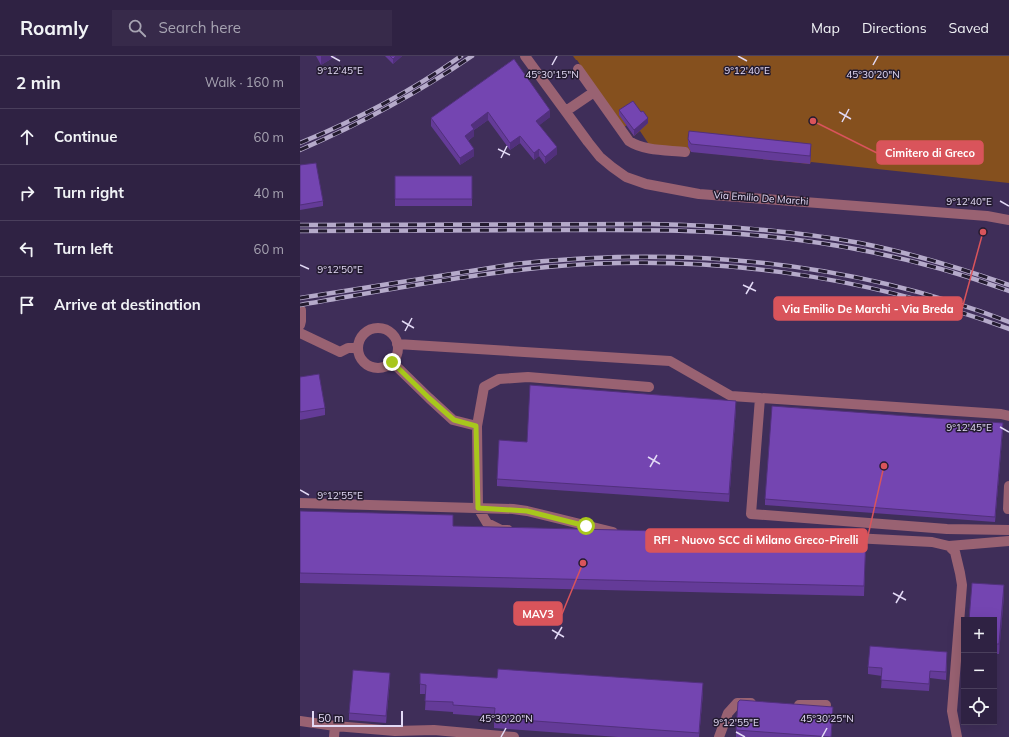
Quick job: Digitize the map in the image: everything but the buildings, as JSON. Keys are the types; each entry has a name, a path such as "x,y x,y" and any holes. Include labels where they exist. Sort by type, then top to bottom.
{"street":[{"name":"Via Emilio De Marchi","path":"526,56 600,157 626,177 646,184 698,194 987,216 1009,220"},
{"path":"578,68 625,136 632,143 647,148 685,152"},
{"path":"566,111 594,92"},
{"name":"Via Emilio De Marchi","path":"987,216 1009,213"},
{"path":"300,326 302,318 301,310"},
{"path":"372,328 385,329 395,338 397,344 395,357 392,362 380,368 367,365 359,355 358,342 366,331 372,328"},
{"path":"300,333 340,352 348,348 358,348"},
{"path":"397,344 670,361 731,396 1009,416"},
{"path":"392,362 454,420 476,426"},
{"path":"517,530 501,530 487,523 478,508 476,426 484,387 499,378 528,378 650,387"},
{"path":"760,398 751,514 947,529 1009,530"},
{"path":"1009,486 1009,509"},
{"path":"300,503 478,508 527,511 616,532 564,531"},
{"path":"846,538 932,542 949,546 1009,541"},
{"path":"949,546 955,552 962,585 952,712 957,737"},
{"path":"719,737 728,713 737,703 759,703"},
{"path":"789,704 826,705"},
{"path":"300,721 335,726 395,731 434,730 514,737"},
{"path":"334,737 335,726"}],"shaded area":[{"path":"573,56 1009,56 1009,183 811,162 810,164 650,146 640,131 634,136 627,125 623,128"}],"railway":[{"path":"300,143 363,115 423,81 461,56"},
{"path":"300,150 345,130 410,95 452,70 472,56"},
{"path":"300,225 649,224 755,229 834,238 898,251 935,261 1009,285"},
{"path":"300,231 636,230 692,231 786,238 862,250 899,258 1009,291"},
{"path":"300,298 515,264 578,259 641,257 703,258 766,263 828,272 889,285 949,301 1009,322"},
{"path":"300,305 516,270 606,263 665,263 723,266 781,272 839,282 896,294 953,310 1009,329"}],"place":[{"name":"Cimitero di Greco","path":"813,121"},
{"name":"Via Emilio De Marchi - Via Breda","path":"983,232"},
{"name":"RFI - Nuovo SCC di Milano Greco-Pirelli","path":"884,466"},
{"name":"MAV3","path":"583,563"}],"route":[{"path":"392,362 454,420 476,426 478,508 527,511 586,526"}]}
